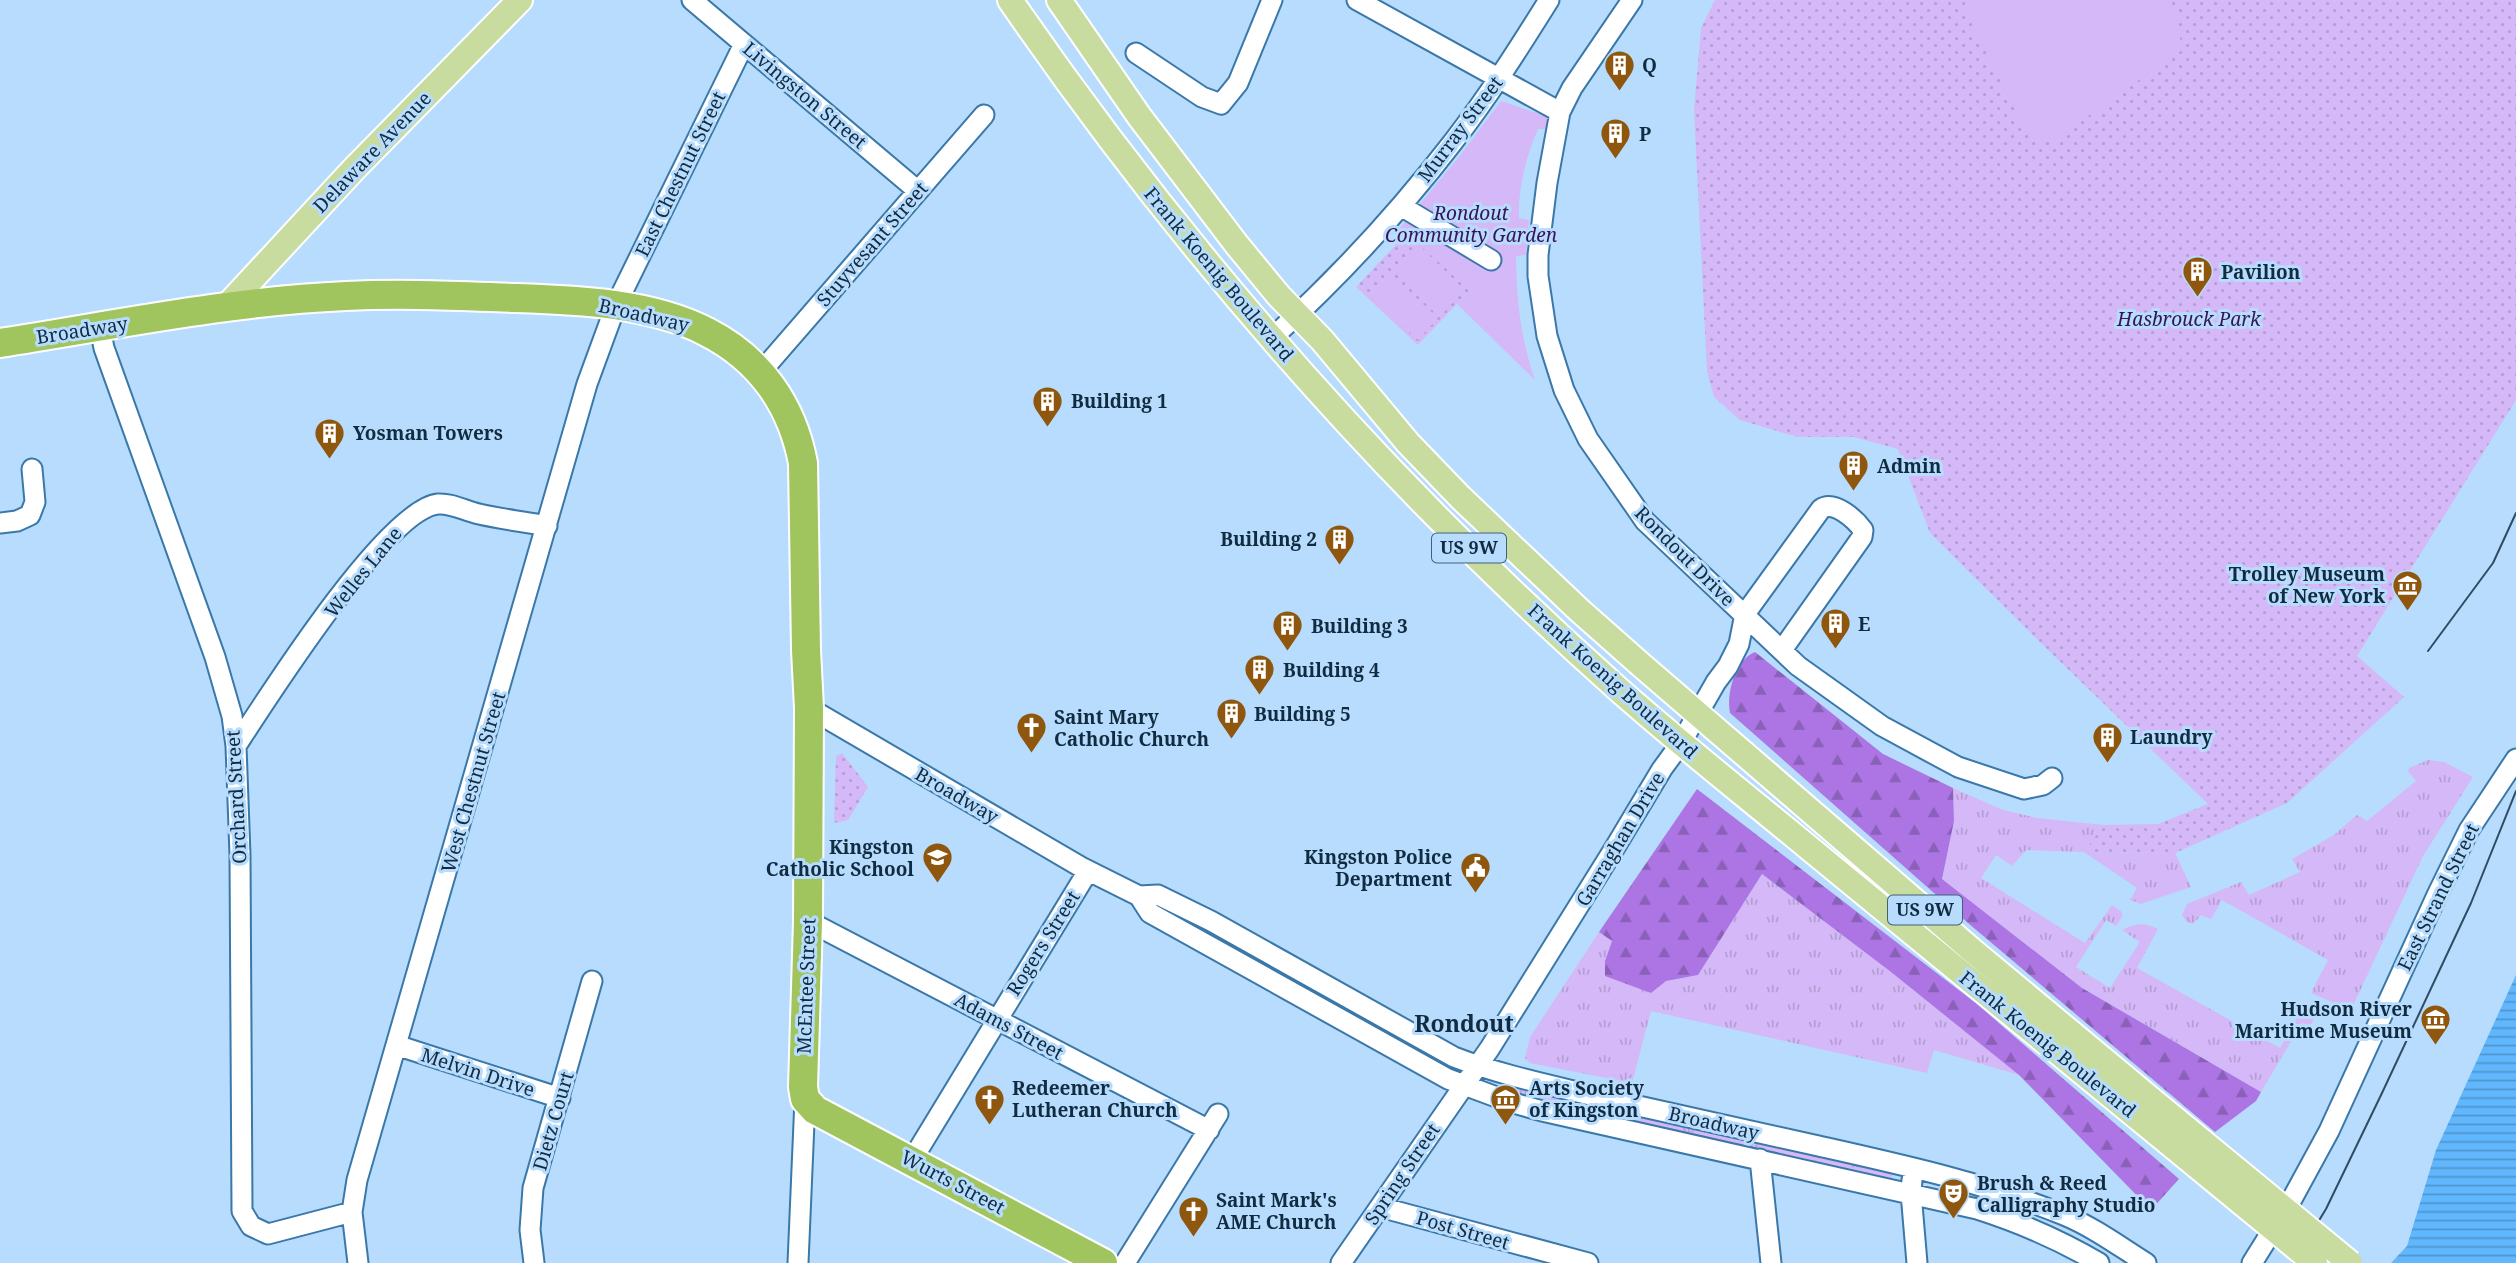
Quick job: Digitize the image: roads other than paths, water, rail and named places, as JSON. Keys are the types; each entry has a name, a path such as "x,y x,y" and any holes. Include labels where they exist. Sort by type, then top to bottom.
{"highway":[{"name":"Broadway","path":"0,343 226,307 344,296 407,294 617,305 668,317 705,330 742,355 760,373 786,407 798,436 803,463 806,650 810,708"},
{"name":"McEntee Street","path":"805,1099 803,1087 810,708"},
{"name":"Wurts Street","path":"805,1099 815,1110 1103,1263"}],"main road":[{"name":"Delaware Avenue","path":"226,307 354,169 520,0"},
{"name":"Frank Koenig Boulevard","path":"1010,0 1152,194 1272,338 1387,466 1561,636 1681,743 2145,1109 2350,1263"},
{"name":"Frank Koenig Boulevard","path":"1059,0 1189,184 1279,296 1298,314 1408,443 1461,498 1579,610 1974,952 2315,1263"}],"street":[{"name":"Livingston Street","path":"692,0 918,191"},
{"path":"1136,53 1202,97 1221,104 1238,83 1272,0"},
{"path":"1357,0 1560,112"},
{"name":"Murray Street","path":"1272,338 1401,206 1454,142 1549,0"},
{"name":"Rondout Drive","path":"1632,0 1572,88 1560,112 1538,255 1538,276 1547,336 1564,390 1588,439 1645,521 1798,666 1882,726 1958,767 2024,789 2043,785 2052,778"},
{"name":"East Chestnut Street","path":"617,305 744,44"},
{"name":"Stuyvesant Street","path":"760,373 984,115"},
{"path":"1401,206 1491,260"},
{"name":"West Chestnut Street","path":"358,1263 352,1212 358,1180 587,384 617,305"},
{"name":"Orchard Street","path":"100,328 104,348 215,657 232,716 236,747 240,855 243,1211 251,1227 268,1234 352,1212"},
{"path":"0,523 30,516 35,502 32,469"},
{"name":"Welles Lane","path":"236,747 291,663 374,554 401,524 419,510 437,504 451,505 478,514 547,526"},
{"name":"Garraghan Drive","path":"1462,1085 1478,1066 1699,714 1739,644 1745,614 1821,509 1827,505 1833,506 1859,524 1863,530 1862,537 1782,650"},
{"name":"Broadway","path":"810,708 1088,871 1139,896 1158,895 1211,920 1454,1056 1478,1066 1704,1121 1914,1167 1992,1189 2089,1227 2146,1263"},
{"name":"East Strand Street","path":"2252,1263 2292,1199 2329,1131 2469,830 2516,759"},
{"name":"Rogers Street","path":"912,1160 1088,871"},
{"name":"Broadway","path":"1139,896 1150,913 1462,1085 1542,1111 1977,1209 2026,1225 2099,1263"},
{"name":"Adams Street","path":"808,921 996,1019 1213,1122 1125,1263"},
{"name":"Dietz Court","path":"534,1263 530,1230 533,1188 592,981"},
{"name":"Melvin Drive","path":"396,1045 559,1098"},
{"name":"Spring Street","path":"1341,1263 1462,1085"},
{"name":"McEntee Street","path":"798,1263 805,1099"},
{"path":"1760,1158 1771,1263"},
{"path":"1914,1167 1911,1193 1917,1263"},
{"name":"Post Street","path":"1380,1207 1588,1263"}],"water":[{"path":"2516,975 2516,1263 2391,1263 2407,1246 2436,1150"}],"tram line":[{"path":"2428,651 2493,563 2516,513"},
{"path":"2293,1263 2326,1209 2382,1093 2471,903 2516,791"}],"place":[{"name":"Q","path":"1619,92"},
{"name":"P","path":"1616,161"},
{"name":"Pavilion","path":"2198,299"},
{"name":"Building 1","path":"1048,428"},
{"name":"Yosman Towers","path":"330,460"},
{"name":"Admin","path":"1854,493"},
{"name":"Building 2","path":"1340,566"},
{"name":"Trolley Museum of New York","path":"2408,612"},
{"name":"E","path":"1835,651"},
{"name":"Building 3","path":"1288,653"},
{"name":"Building 4","path":"1260,697"},
{"name":"Building 5","path":"1231,741"},
{"name":"Saint Mary Catholic Church","path":"1031,755"},
{"name":"Laundry","path":"2107,764"},
{"name":"Kingston Catholic School","path":"937,885"},
{"name":"Kingston Police Department","path":"1475,895"},
{"name":"Hudson River Maritime Museum","path":"2435,1047"},
{"name":"Redeemer Lutheran Church","path":"989,1126"},
{"name":"Arts Society of Kingston","path":"1506,1126"},
{"name":"Brush & Reed Calligraphy Studio","path":"1954,1221"},
{"name":"Saint Mark's AME Church","path":"1193,1238"}],"district":[{"name":"Rondout","path":"1464,1024"}],"park label":[{"name":"Rondout Community Garden","path":"1471,224"},
{"name":"Hasbrouck Park","path":"2189,319"}]}
